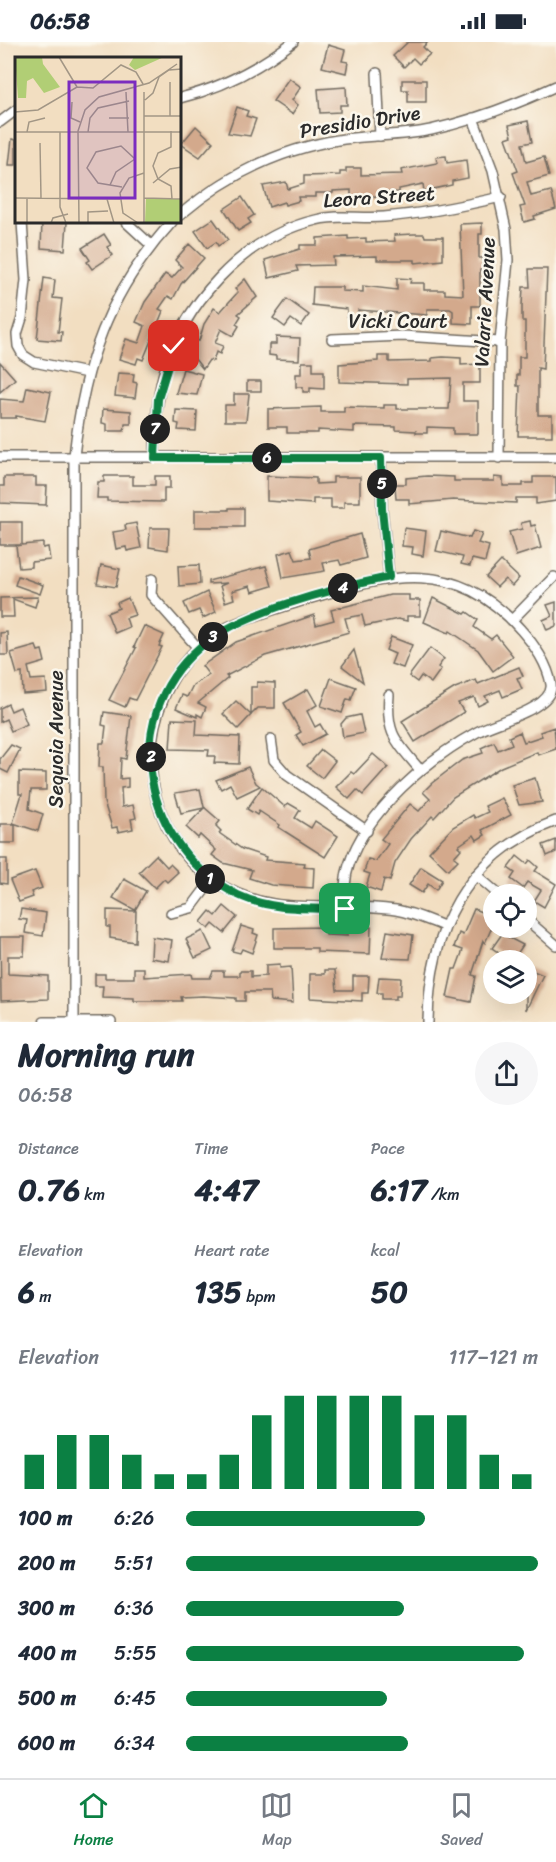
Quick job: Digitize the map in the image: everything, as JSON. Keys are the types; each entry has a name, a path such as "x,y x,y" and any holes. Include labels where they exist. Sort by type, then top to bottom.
{"street":[{"path":"182,98 202,93 262,65 293,42"},
{"path":"377,73 380,136"},
{"name":"Presidio Drive","path":"182,213 222,183 283,153 324,142 430,130 499,112 556,86"},
{"path":"0,122 15,111"},
{"name":"Valarie Avenue","path":"472,118 501,197 508,260 500,342 499,458"},
{"name":"Leora Street","path":"155,458 158,399 174,346 204,295 244,256 280,234 318,219 416,215 501,197"},
{"path":"22,224 26,280 22,318 17,334 18,346 23,355 34,362 87,373"},
{"path":"128,224 151,245"},
{"path":"74,456 87,373 115,299 151,245 170,224"},
{"name":"Vicki Court","path":"332,339 403,336 500,342"},
{"name":"Sequoia Avenue","path":"74,456 74,1022"},
{"path":"0,457 556,457"},
{"path":"381,458 382,509 389,577"},
{"path":"345,909 348,866 367,831 392,798 420,771 479,731 538,706 549,697 551,683 542,660 512,620 487,600 456,585 423,577 389,577 249,617 222,630 198,648 177,672 161,702 152,736 150,766 155,796 168,831 188,859 212,880 238,895 269,905 295,908 345,909 400,910 444,926"},
{"path":"512,620 554,577"},
{"path":"152,579 151,596 198,648"},
{"path":"389,695 387,722 399,745 420,771"},
{"path":"271,739 274,760 287,775 367,831"},
{"path":"428,1022 430,975 444,926 459,898 476,875 507,847 556,821"},
{"path":"476,875 486,884"},
{"path":"171,913 191,908 212,880"},
{"path":"537,929 556,945"},
{"path":"44,1022 111,1022"}],"building":[{"path":"408,42 428,42 423,47 430,54 419,64 413,58 404,67 393,56"},
{"path":"328,45 345,50 342,61 348,62 346,73 322,67"},
{"path":"289,78 301,87 292,100 298,105 292,114 273,101"},
{"path":"402,80 426,80 426,102 408,102 408,90 402,90"},
{"path":"346,87 347,105 340,105 340,112 320,113 318,89"},
{"path":"237,107 248,111 246,116 256,119 250,136 228,133"},
{"path":"528,121 532,142 522,144 526,162 544,157 549,176 527,182 531,196 551,191 556,209 524,222 520,207 525,206 513,173 518,171 506,138 512,136 509,125"},
{"path":"196,126 213,142 200,157 182,143"},
{"path":"12,139 15,140 15,165 9,165"},
{"path":"446,156 447,163 466,160 468,178 452,181 452,185 424,191 423,184 399,189 399,192 381,193 381,196 351,197 351,190 315,193 315,197 298,197 299,201 285,205 284,202 269,207 263,186 286,182 288,189 304,184 304,176 340,175 340,172 346,172 346,168 361,168 361,175 402,174 401,170 437,163 436,157"},
{"path":"242,197 254,215 248,219 251,223 238,231 224,209"},
{"path":"213,219 228,240 218,246 216,242 207,248 195,231"},
{"path":"482,223 482,234 479,234 479,258 483,258 483,270 480,270 480,306 472,306 472,324 453,323 453,311 450,309 427,309 427,315 358,310 358,316 347,316 347,309 312,305 313,287 342,287 342,291 363,292 363,286 397,290 397,278 411,279 410,283 424,283 424,290 445,290 445,294 463,295 460,224"},
{"path":"42,224 67,224 65,250 41,248"},
{"path":"104,234 111,245 107,247 113,255 92,269 87,262 90,260 82,248"},
{"path":"424,234 425,237 443,237 443,260 415,263 415,260 377,260 377,256 333,257 334,265 296,266 298,271 269,278 265,260 300,249 300,245 317,245 317,238 348,236 348,239 366,238 366,242 395,241 394,235"},
{"path":"189,244 204,258 181,284 173,299 168,296 159,309 163,311 143,360 138,358 136,364 119,359 126,339 139,343 145,326 136,322 145,302 165,274 172,278 182,267 175,260"},
{"path":"529,269 547,269 543,369 538,368 538,415 552,415 552,436 518,436 520,386 517,386 517,375 519,375 519,357 525,357 525,321 522,321 522,306 523,287 530,287"},
{"path":"44,278 55,280 53,298 62,299 58,332 62,332 61,341 37,339"},
{"path":"245,279 257,297 238,314 241,316 236,324 239,326 233,336 221,329 215,343 223,346 220,354 216,352 213,361 209,360 203,369 190,353 195,340 199,341 204,324 214,308 220,312 238,292 235,289"},
{"path":"287,299 309,315 301,326 291,319 285,327 273,318"},
{"path":"276,337 300,338 299,360 276,359 276,356 269,355 269,344 276,344"},
{"path":"378,356 389,356 389,362 432,361 432,358 443,357 461,358 461,365 480,364 480,383 463,383 463,401 478,401 478,434 453,434 453,428 427,427 427,433 416,433 416,431 396,430 396,427 354,426 354,432 318,430 318,433 287,433 287,427 268,427 268,409 321,407 321,412 344,412 344,407 384,408 384,405 397,405 397,409 449,409 451,378 407,379 407,384 339,382 339,364 378,361"},
{"path":"0,362 15,379 0,392"},
{"path":"302,362 313,362 313,371 324,371 324,389 310,388 310,392 303,392 303,387 296,387 296,374 302,374"},
{"path":"183,369 202,374 197,395 176,393"},
{"path":"118,373 134,374 133,382 137,383 135,398 115,396"},
{"path":"247,381 261,381 261,391 247,391"},
{"path":"27,387 51,392 45,421 16,416 16,418 0,418 0,399 24,401"},
{"path":"234,394 249,394 246,421 225,421 225,405 234,405"},
{"path":"103,409 131,411 131,424 125,424 124,431 107,431 107,424 102,423"},
{"path":"176,410 197,411 196,431 178,430 179,424 175,423"},
{"path":"104,476 133,476 133,485 155,485 155,476 170,476 170,488 164,488 164,502 107,501 107,498 97,498 98,482 104,482"},
{"path":"267,476 316,478 316,484 333,483 333,477 360,477 360,502 344,502 344,508 331,508 331,499 313,499 313,504 267,501"},
{"path":"4,477 36,477 36,486 47,486 46,505 0,503 0,486 4,486"},
{"path":"454,477 454,481 494,481 494,477 503,478 503,486 523,486 523,483 533,483 533,477 556,477 556,501 536,504 536,498 516,498 516,503 453,500 409,504 409,499 396,499 395,484 406,484 406,478"},
{"path":"229,508 244,508 244,527 195,527 195,510 229,510"},
{"path":"530,521 531,526 535,525 541,548 516,556 509,532 522,529 521,523"},
{"path":"0,522 22,522 22,545 43,543 43,548 48,547 50,560 31,562 31,567 19,568 16,546 21,545 0,545"},
{"path":"136,523 141,548 127,551 126,547 116,549 113,532 126,530 125,525"},
{"path":"150,528 169,528 168,550 149,547"},
{"path":"404,528 426,531 423,556 412,554 413,547 402,546"},
{"path":"441,531 470,538 473,531 482,534 478,543 489,546 485,562 472,559 470,566 461,564 463,557 436,551"},
{"path":"360,534 366,558 341,565 339,560 323,563 325,571 283,578 278,554 292,550 296,560 311,558 309,549"},
{"path":"501,561 519,578 512,586 505,579 497,587 486,577"},
{"path":"101,565 120,569 116,587 97,584"},
{"path":"199,565 200,584 179,586 178,566"},
{"path":"266,566 272,586 252,592 250,586 232,591 234,599 225,602 220,586 227,583 208,584 208,581"},
{"path":"18,576 43,585 40,594 15,585"},
{"path":"207,592 216,612 203,618 199,610 189,614 184,603"},
{"path":"390,595 409,595 409,600 420,600 420,616 407,616 407,621 398,619 365,626 362,615 345,618 349,632 265,656 226,676 228,678 198,703 206,707 202,717 176,708 182,695 187,697 193,685 209,675 202,666 236,642 314,615 316,625 334,620 331,610"},
{"path":"38,597 35,607 13,599 14,617 0,617 0,598"},
{"path":"128,598 135,615 126,618 129,627 115,633 107,613 119,608 117,603"},
{"path":"433,598 465,614 467,612 478,620 474,627 491,639 496,635 513,656 493,671 478,650 450,631 449,633 424,622"},
{"path":"556,602 556,626 547,630 543,620 552,616 547,605"},
{"path":"144,626 164,635 159,646 162,647 135,700 129,698 125,707 109,700 136,648 134,647"},
{"path":"7,632 8,655 0,655 0,633"},
{"path":"391,637 412,645 403,668 391,664 395,654 386,650"},
{"path":"36,646 38,651 42,650 45,662 28,667 31,680 46,679 47,692 23,694 22,673 17,674 11,653"},
{"path":"430,648 444,659 438,667 441,669 431,683 421,676 417,682 409,676"},
{"path":"354,650 363,682 342,666"},
{"path":"519,667 523,676 517,678 522,689 503,697 500,690 485,696 488,701 478,706 474,697 458,703 464,712 415,742 402,721 455,688 476,680 478,684"},
{"path":"331,678 356,687 351,700 347,699 342,713 321,706"},
{"path":"257,682 275,683 275,708 258,708 251,715 251,687 257,687"},
{"path":"308,689 317,705 307,711 315,727 320,724 326,734 303,746 296,735 301,732 284,703"},
{"path":"236,701 251,715 238,729 223,714"},
{"path":"8,704 11,711 20,707 27,724 11,731 6,719 0,722 0,708"},
{"path":"104,712 131,716 126,759 121,758 120,779 128,778 128,787 121,788 122,807 133,805 136,818 131,819 133,829 118,832 117,827 112,828 104,802 103,767 99,767 100,743 104,743 106,726 102,725"},
{"path":"360,715 364,733 343,737 341,724 346,718"},
{"path":"172,719 197,720 196,735 240,737 239,764 214,763 215,756 208,756 209,750 170,749"},
{"path":"554,727 556,749 538,755 537,752 501,767 453,797 411,839 395,863 390,881 384,879 381,892 366,887 370,874 364,872 368,859 376,861 388,844 381,839 410,804 419,811 430,799 423,792 432,783 462,760 483,753 481,748 494,742 498,750 512,744 509,737 520,732 524,742 542,736 540,732"},
{"path":"11,745 20,749 8,773 0,769 0,759"},
{"path":"321,750 335,761 322,778 307,766"},
{"path":"373,754 388,767 363,795 357,790 349,799 336,787 351,772 354,774"},
{"path":"248,767 260,786 237,797 230,784 221,789 216,780"},
{"path":"19,772 46,773 46,790 31,790 29,809 43,814 38,831 13,823 22,794 19,794"},
{"path":"535,778 542,802 519,805 512,785"},
{"path":"262,787 285,807 288,803 300,810 295,818 311,828 315,821 338,836 325,857 278,827 280,825 259,811 257,815 247,809"},
{"path":"200,789 204,807 220,821 216,826 221,831 219,833 242,849 266,857 265,860 305,863 304,867 314,868 313,888 271,885 249,878 252,870 223,863 212,855 216,850 200,835 198,838 186,827 204,808 181,813 175,793"},
{"path":"502,798 511,815 482,830 485,835 477,840 474,835 458,846 461,849 454,857 458,860 448,870 429,852 453,827 473,815 475,818 488,812 485,806"},
{"path":"0,824 15,824 15,843 0,843"},
{"path":"556,840 556,852 547,856 543,845"},
{"path":"156,855 167,867 170,864 178,872 167,882 164,879 155,888 139,872"},
{"path":"517,856 527,864 530,860 538,867 535,871 556,884 544,907 537,903 537,896 541,890 537,888 537,884 527,882 518,884 511,879 515,873 508,868"},
{"path":"0,859 7,859 7,884 0,883"},
{"path":"421,867 442,880 436,890 428,884 422,893 409,885"},
{"path":"35,871 42,888 31,892 33,897 19,902 10,880"},
{"path":"124,879 146,891 135,910 113,898"},
{"path":"224,906 237,917 224,933 213,924 209,929 201,922 210,911 216,916"},
{"path":"21,909 46,913 43,936 25,933 27,920 19,919"},
{"path":"474,909 483,913 483,938 487,938 485,943 483,941 472,975 476,976 471,1002 447,997 453,969 456,969 463,950 454,947 459,933 463,935"},
{"path":"107,910 136,911 135,942 110,938 110,927 107,927"},
{"path":"241,926 254,930 253,933 258,935 252,953 242,949 240,953 232,951"},
{"path":"326,927 326,935 347,936 347,930 371,927 370,954 317,952 317,948 274,948 274,928"},
{"path":"203,931 212,950 195,958 186,939"},
{"path":"387,931 413,935 410,959 382,958"},
{"path":"0,937 25,937 24,956 8,956 8,974 48,976 48,999 1,1001"},
{"path":"152,937 172,940 169,961 151,958"},
{"path":"499,938 510,938 523,945 520,950 492,948"},
{"path":"280,964 280,968 291,967 293,1003 271,1001 270,992 245,992 245,1001 236,1001 236,998 203,996 181,997 182,1001 134,1001 134,998 102,997 103,986 95,986 95,974 105,974 105,978 134,978 134,968 144,968 144,977 191,974 192,978 210,978 213,971 224,971 224,976 240,976 240,971 251,971 251,977 266,976 266,965"},
{"path":"325,970 335,970 337,990 353,990 353,976 369,976 368,993 362,993 362,1001 310,998 310,974 325,974"},
{"path":"537,973 543,975 537,987"},
{"path":"379,977 401,978 400,996 396,996 396,999 382,999 382,993 377,993"}],"route":[{"path":"174,346 158,399 155,421 155,458 381,458 382,509 389,577 363,582 249,617 222,630 198,648 177,672 161,702 152,736 150,766 160,814 179,847 199,870 212,880 252,901 295,908 345,909"}]}
